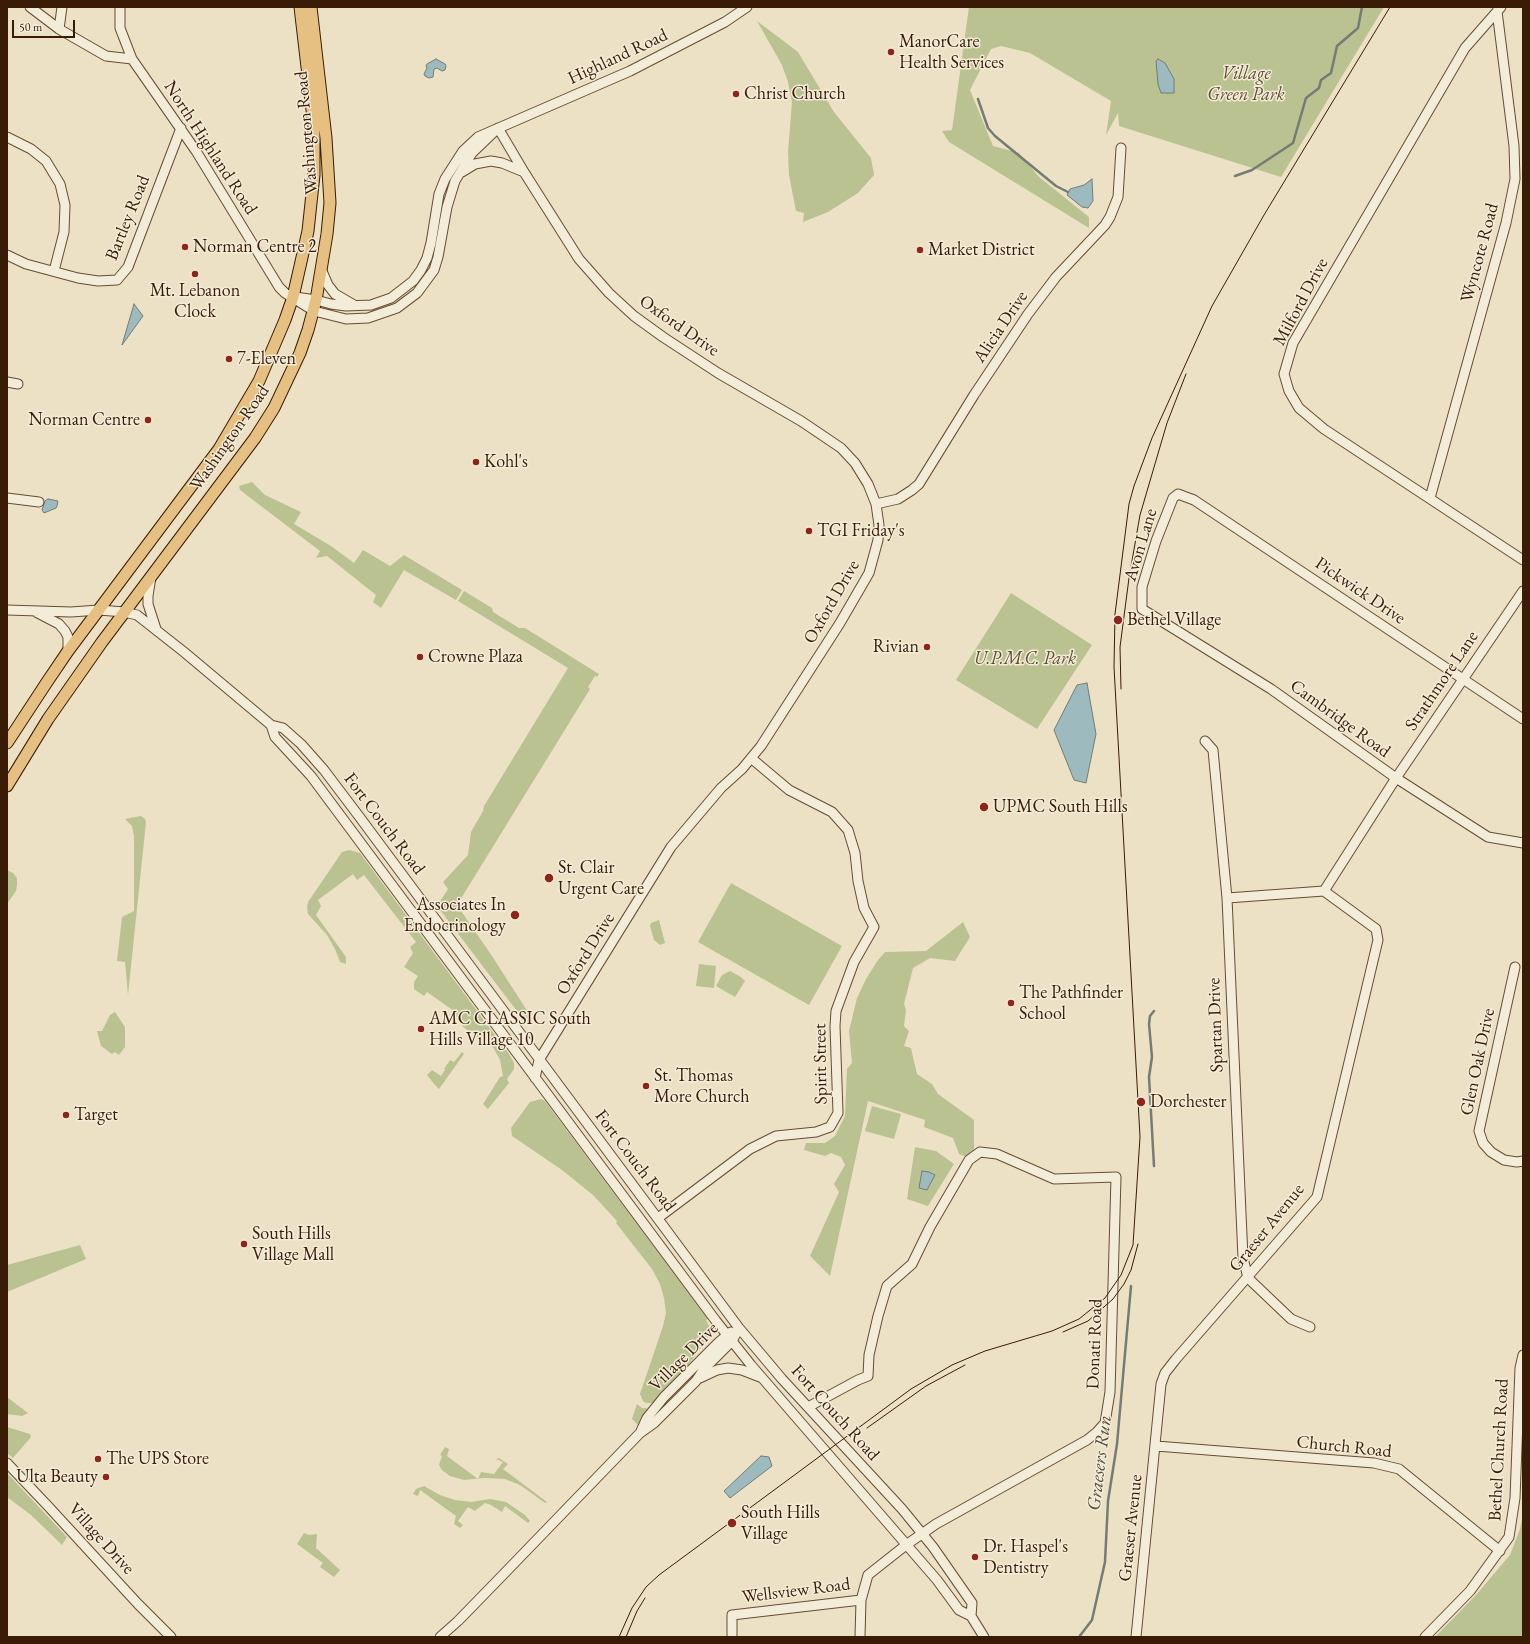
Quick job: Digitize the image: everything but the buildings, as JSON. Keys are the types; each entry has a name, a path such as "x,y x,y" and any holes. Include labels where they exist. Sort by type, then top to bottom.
{"main road":[{"name":"Washington Road","path":"7,743 68,651 203,472 232,430 259,381 293,297 308,232 312,201 315,149 312,104 300,7"},
{"name":"Washington Road","path":"7,786 45,724 124,612 255,438 274,408 300,353 314,311 322,271 330,203 329,174 311,7"}],"street":[{"path":"30,7 59,29 106,56 132,59"},
{"path":"59,29 62,7"},
{"name":"North Highland Road","path":"120,7 120,28 132,59 196,151 279,287 284,293 293,297"},
{"name":"Highland Road","path":"293,297 346,306 371,305 381,302 404,289 413,281 427,258 440,194 445,179 463,151 478,137 630,71 725,22 747,7"},
{"name":"Milford Drive","path":"1499,9 1465,48 1293,343 1284,374 1289,391 1299,408 1324,429 1523,560"},
{"name":"Wyncote Road","path":"1430,498 1506,223 1515,178 1514,146 1499,9"},
{"name":"Bartley Road","path":"7,255 26,264 78,278 98,281 117,280 128,267 181,128"},
{"name":"Highland Road","path":"293,297 314,311 346,319 368,318 398,308 417,293 434,270 438,257 450,191 472,153 498,128"},
{"name":"Oxford Drive","path":"498,128 579,259 615,299 634,316 663,337 718,373 801,421 841,448 860,470 872,493 876,504 879,525 878,540 873,561 866,580 840,623 775,725 751,758 731,780 721,788 671,847 539,1060 535,1078"},
{"path":"7,137 31,149 46,161 60,184 65,205 64,232 54,272"},
{"name":"Alicia Drive","path":"876,504 898,499 919,484 974,395 1028,314 1056,277 1105,225 1118,197 1121,148"},
{"path":"459,174 475,164 491,161 502,163 524,172"},
{"path":"322,271 328,285 335,294 357,306"},
{"path":"7,382 18,384"},
{"name":"Avon Lane","path":"1142,609 1142,587 1156,541 1173,498 1178,494"},
{"name":"Pickwick Drive","path":"1178,494 1194,500 1523,719"},
{"path":"7,498 39,502"},
{"path":"151,577 148,604 157,630"},
{"name":"Strathmore Lane","path":"1324,891 1396,778 1523,591"},
{"name":"Cambridge Road","path":"1142,609 1271,689 1396,778 1488,836 1523,843"},
{"name":"Fort Couch Road","path":"7,610 71,612 99,610 124,612 137,616 157,630 272,726 284,728 290,733 324,770 739,1328 922,1534 972,1603 971,1616"},
{"path":"33,611 59,624 68,637 68,651"},
{"name":"Fort Couch Road","path":"272,726 275,737 311,776 729,1338 937,1580 959,1610 971,1616 984,1637"},
{"name":"Spartan Drive","path":"1206,741 1213,750 1227,898 1243,1258 1248,1278"},
{"name":"Spirit Street","path":"658,1218 750,1148 776,1136 816,1132 830,1127 838,1113 835,1026 836,1011 854,962 874,927 864,908 858,881 855,853 848,830 832,812 789,790 751,758"},
{"path":"1227,898 1324,891"},
{"name":"Graeser Avenue","path":"1136,1637 1161,1384 1165,1373 1317,1197 1378,940 1376,929 1324,891"},
{"name":"Glen Oak Drive","path":"1515,966 1479,1131 1484,1143 1492,1152 1504,1160 1516,1162 1523,1161"},
{"path":"527,1068 539,1060"},
{"name":"Donati Road","path":"808,1407 868,1376 868,1355 887,1286 912,1264 930,1227 969,1160 980,1152 997,1154 1054,1179 1116,1177 1110,1392 1105,1423 1097,1432 1086,1440 922,1534 906,1545"},
{"path":"1248,1278 1291,1319 1310,1328"},
{"name":"Village Drive","path":"640,1433 647,1418 664,1397 739,1328"},
{"name":"Village Drive","path":"440,1637 458,1621 640,1433 654,1423 696,1381 729,1338"},
{"name":"Bethel Church Road","path":"1425,1637 1470,1591 1509,1537 1519,1500 1520,1368 1523,1355"},
{"path":"696,1381 711,1372 728,1368 748,1372 765,1380"},
{"name":"Church Road","path":"1156,1446 1374,1463 1399,1469 1500,1551"},
{"name":"Village Drive","path":"7,1463 47,1504 138,1604 171,1637"},
{"name":"Wellsview Road","path":"732,1637 732,1615 861,1600 868,1575 906,1545"},
{"path":"860,1637 861,1600"}],"green space":[{"name":"Village Green Park","path":"969,7 1384,7 1281,177 1119,126 1118,113 1106,135 1111,101 1030,53 1001,46 991,49 970,90 993,146 1019,153 1039,177 1089,217 1089,228 949,142 942,131 952,130"},
{"path":"757,21 798,52 834,112 871,158 874,175 858,193 828,212 803,222 804,213 796,211 789,175 788,152 792,102 788,82 782,65"},
{"path":"252,482 265,495 301,512 294,524 331,546 354,563 363,550 390,566 404,555 462,590 456,600 404,570 381,608 373,602 376,595 327,556 316,558 320,551 240,490 239,486"},
{"path":"464,591 492,608 493,612 519,628 525,628 599,674 597,677 595,676 588,687 590,689 457,905 526,1009 530,1012 532,1023 526,1023 437,906 448,889 443,882 468,855 471,832 483,811 484,806 568,668 458,601"},
{"name":"U.P.M.C. Park","path":"1011,593 1092,645 1037,729 956,680"},
{"path":"141,816 146,822 128,995 125,962 117,961 122,917 134,911 134,836 132,826 125,819"},
{"path":"349,850 360,853 509,1054 514,1063 514,1069 507,1079 509,1083 488,1109 483,1104 500,1077 503,1076 500,1060 493,1047 482,1036 479,1039 462,1026 464,1021 453,1014 454,1011 427,992 424,996 414,989 414,982 418,976 404,967 413,953 410,947 416,942 364,875 357,880 353,874 318,900 321,906 316,915 346,957 346,964 340,962 327,935 308,914 308,902 342,852"},
{"path":"7,870 13,873 17,878 17,885 16,891 7,904"},
{"path":"731,883 842,946 809,1005 698,942"},
{"path":"659,920 665,943 660,945 654,940 650,926 651,923"},
{"path":"963,922 970,937 955,961 930,958 913,968 904,1004 906,1010 904,1026 909,1031 904,1046 911,1048 917,1074 932,1084 938,1094 974,1120 974,1149 967,1157 959,1154 953,1138 924,1127 925,1120 868,1101 830,1276 810,1256 839,1192 834,1184 845,1165 841,1157 831,1153 825,1156 804,1150 806,1143 825,1143 835,1136 845,1116 847,1069 852,1063 849,1031 857,998 866,979 885,952 926,951"},
{"path":"699,964 716,966 714,988 696,986"},
{"path":"730,971 745,981 735,997 716,986 722,975"},
{"path":"115,1012 125,1027 125,1047 119,1055 115,1052 112,1054 101,1046 97,1031 102,1031 110,1015"},
{"path":"462,1052 464,1054 439,1089 427,1075 432,1070 441,1076 450,1060 454,1062"},
{"path":"541,1099 545,1101 708,1319 706,1320 710,1333 707,1340 682,1373 654,1403 646,1403 643,1401 640,1394 666,1313 660,1284 652,1269 616,1223 617,1221 593,1195 562,1170 512,1136 511,1128 530,1102"},
{"path":"872,1106 901,1114 894,1139 865,1131"},
{"path":"915,1147 936,1151 954,1164 928,1206 907,1199"},
{"path":"80,1245 86,1259 7,1292 7,1265"},
{"path":"7,1397 28,1413 22,1416 7,1414"},
{"path":"637,1404 642,1408 653,1409 638,1425 632,1419"},
{"path":"7,1427 30,1434 31,1437 13,1458 7,1453"},
{"path":"445,1447 449,1449 447,1456 478,1479 464,1480 450,1476 442,1470 439,1465 442,1456 440,1455"},
{"path":"499,1458 508,1464 503,1469 547,1502 545,1503 520,1485 505,1479 478,1479 481,1472 494,1474 503,1462 496,1459"},
{"path":"7,1473 67,1537 62,1545 31,1515 7,1497"},
{"path":"424,1486 440,1495 455,1500 471,1502 490,1499 506,1502 525,1515 530,1521 528,1523 505,1506 502,1512 485,1503 475,1511 468,1507 458,1521 463,1525 460,1528 454,1524 456,1516 420,1490 418,1496 413,1494 416,1489"},
{"path":"1523,1514 1523,1637 1435,1637 1476,1595 1510,1555 1520,1529"},
{"path":"304,1533 309,1535 317,1534 316,1548 340,1570 334,1577 320,1567 323,1563 297,1544"}],"water":[{"path":"436,59 445,64 445,70 442,71 437,68 434,69 433,77 429,78 425,76 424,74 427,64"},
{"path":"1158,59 1165,63 1174,79 1174,93 1161,93 1158,84 1156,61"},
{"path":"1092,179 1093,201 1088,208 1082,207 1067,195 1070,189 1084,185"},
{"path":"134,304 143,316 122,345"},
{"path":"48,499 58,501 57,506 56,508 44,513 42,510 45,501"},
{"path":"1087,683 1096,734 1086,783 1074,780 1054,730 1077,685"},
{"path":"922,1171 935,1175 927,1190 919,1188"},
{"path":"761,1456 769,1457 772,1466 730,1498 724,1491"}],"waterway":[{"path":"1235,176 1252,170 1293,143 1306,98 1319,88 1321,80 1331,73 1337,46 1358,28 1362,7"},
{"path":"978,99 988,128 995,136 1056,186 1068,192"},
{"name":"Graesers Run","path":"1154,1011 1150,1016 1149,1024 1152,1057 1149,1077 1154,1166"},
{"name":"Graesers Run","path":"1079,1637 1092,1620 1105,1562 1108,1501 1117,1444 1131,1286"}],"tram line":[{"path":"619,1637 632,1608 646,1587 659,1575 911,1389 952,1365 985,1351 1052,1331 1079,1319 1105,1298 1121,1275 1133,1245 1140,1137 1114,667 1115,614 1129,504 1134,486 1152,438 1212,306 1264,215 1390,7"},
{"path":"1121,689 1120,647 1129,578 1140,515 1167,423 1186,374"},
{"path":"1063,1332 1088,1321 1113,1299 1124,1284 1131,1270 1138,1244"},
{"path":"867,1428 926,1386 965,1365"},
{"path":"626,1637 637,1611 645,1598"}],"place":[{"name":"ManorCare Health Services","path":"891,52"},
{"name":"Christ Church","path":"736,94"},
{"name":"Norman Centre 2","path":"185,247"},
{"name":"Market District","path":"920,250"},
{"name":"Mt. Lebanon Clock","path":"195,274"},
{"name":"7-Eleven","path":"229,359"},
{"name":"Norman Centre","path":"148,420"},
{"name":"Kohl's","path":"476,462"},
{"name":"TGI Friday's","path":"809,531"},
{"name":"Bethel Village","path":"1118,620"},
{"name":"Rivian","path":"927,647"},
{"name":"Crowne Plaza","path":"420,657"},
{"name":"UPMC South Hills","path":"984,807"},
{"name":"St. Clair Urgent Care","path":"549,878"},
{"name":"Associates In Endocrinology","path":"515,915"},
{"name":"The Pathfinder School","path":"1011,1003"},
{"name":"AMC CLASSIC South Hills Village 10","path":"421,1029"},
{"name":"St. Thomas More Church","path":"646,1086"},
{"name":"Dorchester","path":"1141,1102"},
{"name":"Target","path":"66,1115"},
{"name":"South Hills Village Mall","path":"244,1244"},
{"name":"The UPS Store","path":"98,1459"},
{"name":"Ulta Beauty","path":"106,1477"},
{"name":"South Hills Village","path":"732,1523"},
{"name":"Dr. Haspel's Dentistry","path":"975,1557"}]}
